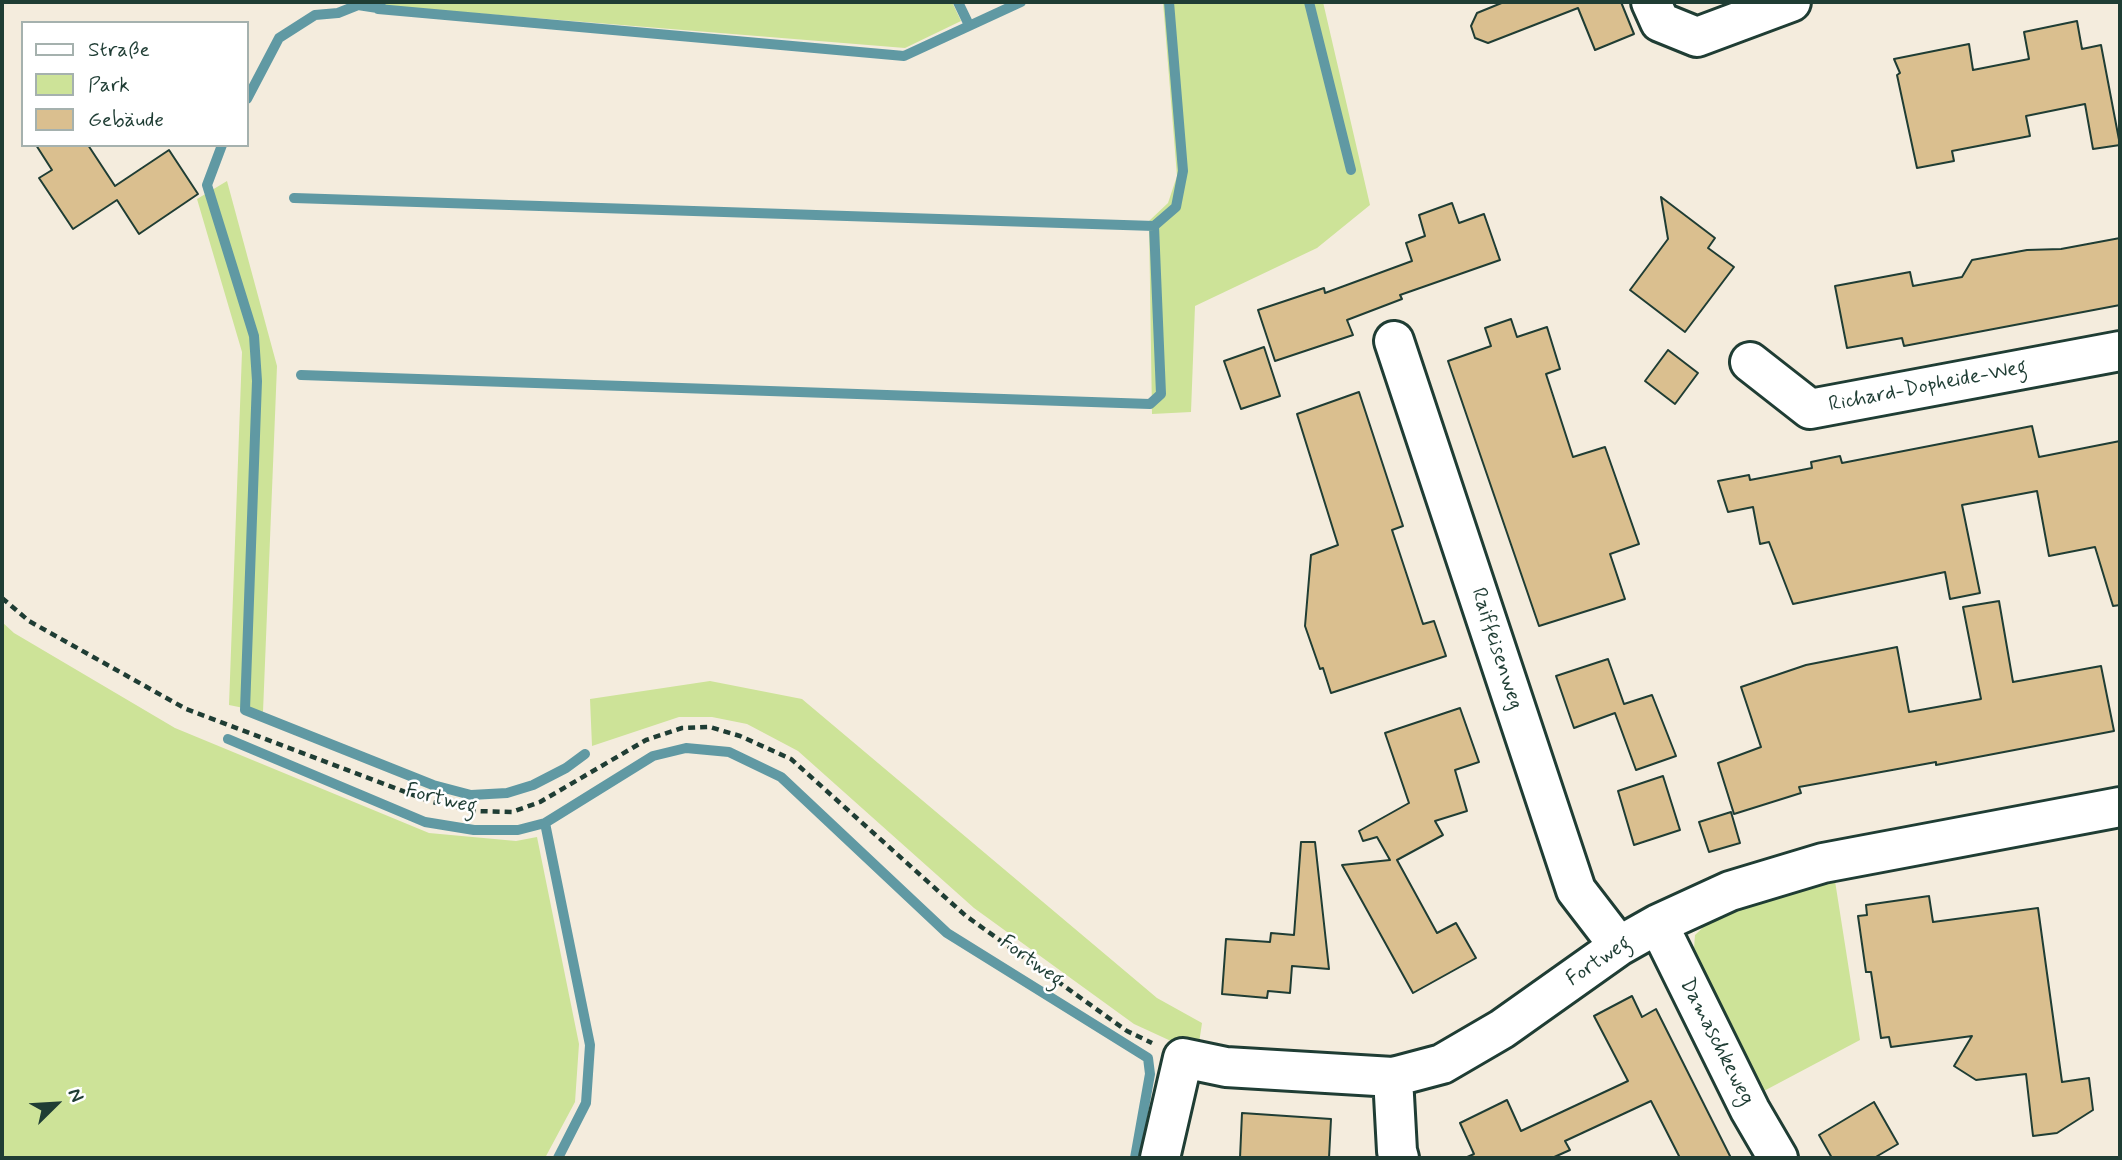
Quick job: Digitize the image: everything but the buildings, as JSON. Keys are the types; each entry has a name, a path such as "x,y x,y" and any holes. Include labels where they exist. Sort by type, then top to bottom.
{"street":[{"path":"1651,2 1660,22 1697,37 1791,2"},
{"name":"Raiffeisenweg","path":"1394,341 1576,890 1619,946"},
{"name":"Richard-Dopheide-Weg","path":"1750,362 1810,409 2120,351"},
{"name":"Fortweg","path":"1183,1058 1226,1067 1393,1077 1442,1064 1502,1029 1619,946 1658,924 1730,891 1823,863 2120,807"},
{"name":"Damaschkeweg","path":"1658,924 1750,1110 1779,1158"},
{"path":"1160,1158 1183,1058"},
{"path":"1393,1077 1399,1158"}],"path":[{"name":"Fortweg","path":"2,598 29,621 186,709 432,802 475,811 512,812 540,802 646,740 682,728 710,727 740,736 791,759 966,916 1127,1031 1183,1058"}],"green space":[{"path":"376,2 952,2 961,21 905,48 375,5"},
{"path":"1163,2 1323,2 1370,205 1317,248 1195,306 1191,412 1152,414 1149,221 1168,203 1177,176"},
{"path":"227,181 277,366 263,712 229,705 242,352 197,199"},
{"path":"2,622 14,633 175,728 429,833 516,841 537,837 579,1044 575,1102 545,1158 2,1158"},
{"path":"710,681 802,699 1157,998 1202,1023 1198,1050 1184,1047 1134,1024 974,908 798,751 747,724 712,717 679,717 592,746 590,699"},
{"path":"1835,881 1860,1040 1762,1092 1694,949 1695,935 1713,918 1734,906"}],"waterway":[{"path":"958,2 969,25"},
{"path":"378,9 904,56 1021,2"},
{"path":"294,198 1154,226 1176,207 1183,171 1169,2"},
{"path":"1309,2 1351,170"},
{"path":"248,97 279,38 315,15 338,13 358,5 384,9"},
{"path":"221,147 207,185 254,336 257,381 245,710 433,785 471,795 507,793 533,785 566,768 585,754"},
{"path":"301,375 1150,404 1161,394 1154,226"},
{"path":"228,739 425,822 474,830 518,830 545,823 653,756 686,748 729,752 781,777 947,933 1148,1058 1150,1074 1135,1158"},
{"path":"545,823 590,1045 586,1103 558,1158"}]}
